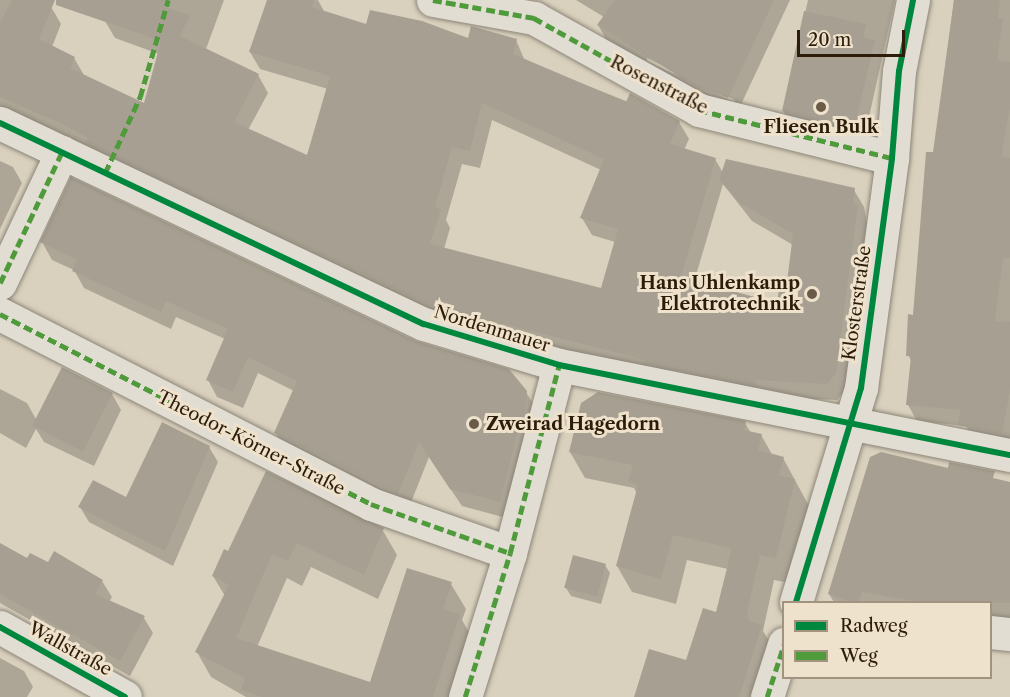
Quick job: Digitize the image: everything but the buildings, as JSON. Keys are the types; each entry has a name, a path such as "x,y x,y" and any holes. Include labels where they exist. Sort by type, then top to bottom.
{"street":[{"name":"Rosenstraße","path":"433,0 534,18 699,110 892,158"},
{"name":"Klosterstraße","path":"797,601 861,388 892,158 899,71 913,0"},
{"name":"Nordenmauer","path":"0,123 424,324 559,365 1010,455"},
{"path":"0,283 62,152"},
{"name":"Theodor-Körner-Straße","path":"0,314 371,504 510,553"},
{"path":"465,697 510,553 559,365"},
{"name":"Wallstraße","path":"0,627 124,697"},
{"path":"992,632 1010,634"},
{"path":"767,697 782,647"}],"marked path":[{"path":"105,173 140,97 168,0"},
{"path":"433,0 534,18 699,110 892,158"},
{"path":"0,283 62,152"},
{"path":"0,314 371,504 510,553"},
{"path":"465,697 510,553 559,365"},
{"path":"767,697 782,650"}],"cycle path":[{"path":"796,601 861,388 892,158 899,71 913,0"},
{"path":"0,123 424,324 559,365 1010,455"},
{"path":"0,627 125,697"}],"place":[{"name":"Fliesen Bulk","path":"821,107"},
{"name":"Hans Uhlenkamp Elektrotechnik","path":"812,294"},
{"name":"Zweirad Hagedorn","path":"474,424"}]}
